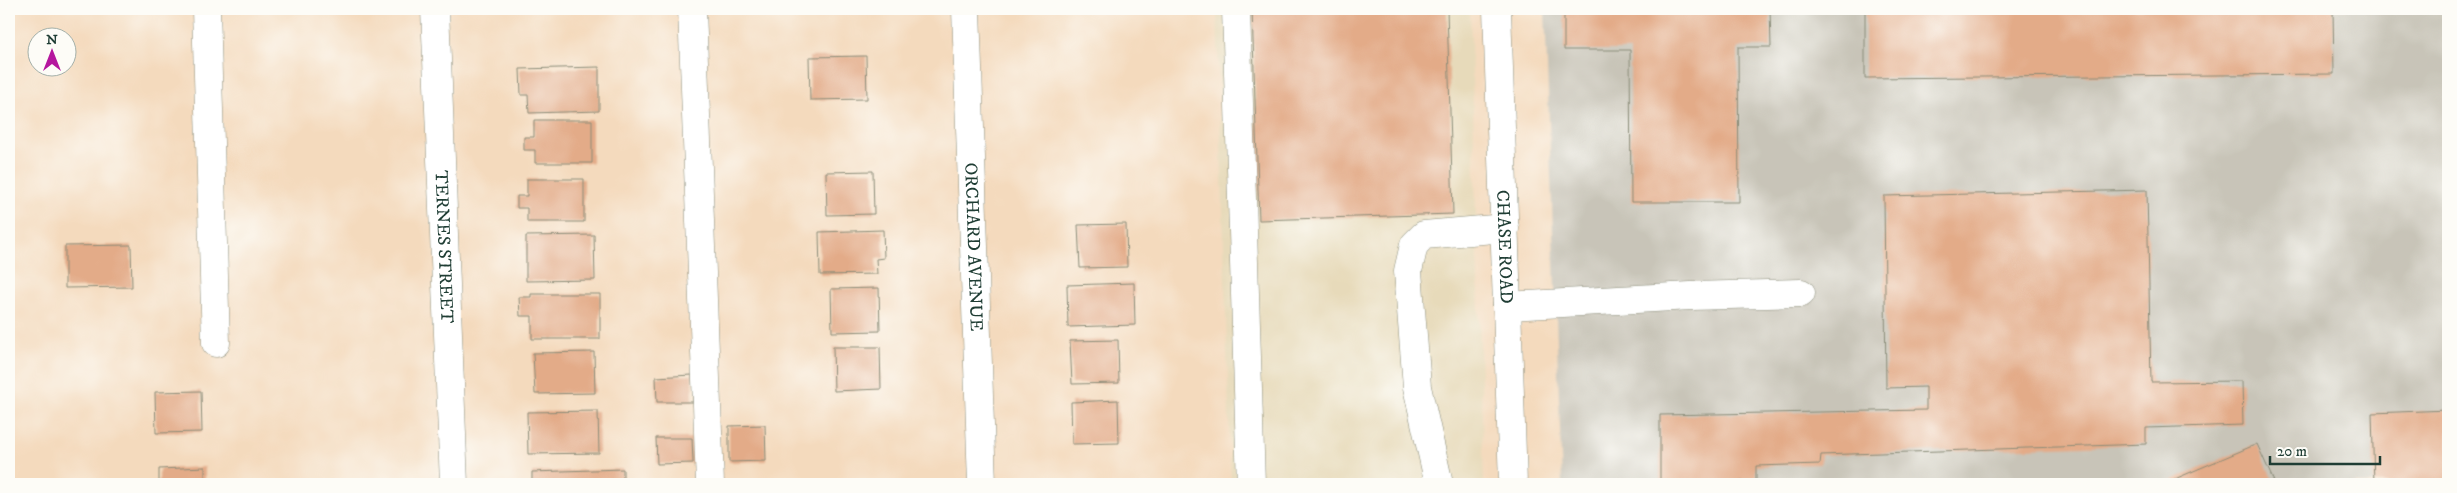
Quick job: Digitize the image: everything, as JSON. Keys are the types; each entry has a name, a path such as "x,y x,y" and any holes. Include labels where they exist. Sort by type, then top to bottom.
{"street":[{"path":"206,9 216,343"},
{"name":"TERNES STREET","path":"435,9 454,484"},
{"path":"692,9 710,484"},
{"name":"ORCHARD AVENUE","path":"966,9 982,484"},
{"path":"1236,9 1251,484"},
{"name":"CHASE ROAD","path":"1497,9 1513,484"},
{"path":"1439,484 1417,387 1408,271 1414,245 1424,234 1505,228"},
{"path":"1507,306 1691,296 1801,293"}],"shaded area":[{"path":"1217,9 1470,9 1484,484 1231,484"},
{"path":"1545,9 2448,9 2448,484 1562,484"}],"building":[{"path":"1252,9 1447,9 1453,214 1259,220"},
{"path":"1564,9 1770,9 1771,47 1738,47 1739,202 1631,202 1630,50 1564,50"},
{"path":"1865,9 2333,9 2334,74 1865,78"},
{"path":"866,56 867,99 810,100 809,57"},
{"path":"599,67 599,111 529,113 528,95 521,95 520,69"},
{"path":"534,120 592,120 592,163 535,163 535,150 524,150 524,137 534,137"},
{"path":"873,171 874,214 827,215 826,172"},
{"path":"527,179 584,179 584,222 527,222 527,208 517,208 517,196 527,196"},
{"path":"2147,190 2151,382 2242,381 2243,425 2146,428 2146,444 1821,455 1820,464 1756,466 1756,481 1660,483 1660,415 1926,410 1926,387 1886,388 1884,196"},
{"path":"1126,224 1127,267 1080,268 1078,225"},
{"path":"883,230 884,258 876,259 877,274 820,275 819,232"},
{"path":"594,235 595,280 526,281 526,236"},
{"path":"131,245 132,287 65,288 65,246"},
{"path":"1134,283 1135,325 1068,327 1067,285"},
{"path":"879,288 880,331 832,332 831,289"},
{"path":"531,294 600,294 600,339 532,339 532,316 520,316 519,297 531,297"},
{"path":"1118,340 1119,383 1072,384 1070,341"},
{"path":"833,347 880,347 881,389 834,391"},
{"path":"594,352 595,393 535,394 533,353"},
{"path":"692,375 693,402 657,402 656,377"},
{"path":"201,391 202,432 156,433 155,392"},
{"path":"1118,400 1119,443 1072,444 1071,402"},
{"path":"2448,410 2448,484 2374,484 2372,413"},
{"path":"598,411 599,453 528,454 527,412"},
{"path":"765,425 766,461 729,462 729,426"},
{"path":"656,438 692,438 693,463 657,464"},
{"path":"2257,444 2275,484 2163,484"},
{"path":"205,467 205,484 159,484 159,469"},
{"path":"623,469 623,484 532,484 532,472"},
{"path":"768,482 768,484 734,484 734,483"}]}
